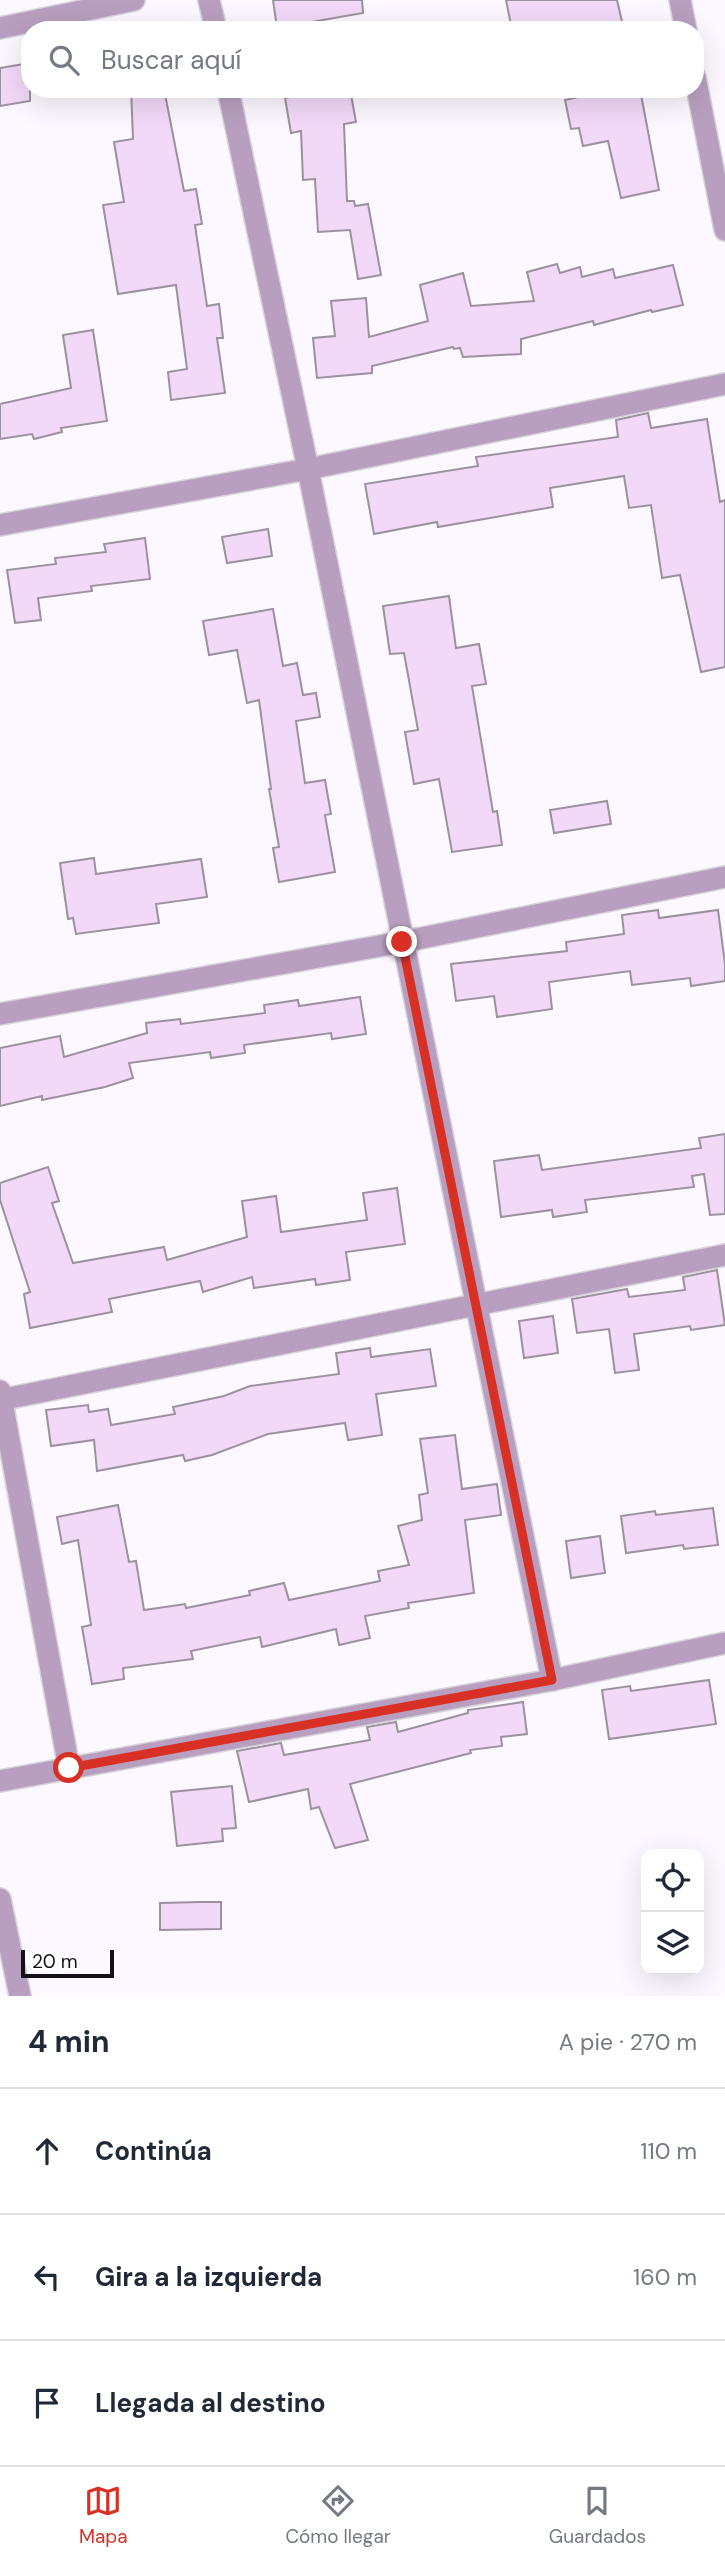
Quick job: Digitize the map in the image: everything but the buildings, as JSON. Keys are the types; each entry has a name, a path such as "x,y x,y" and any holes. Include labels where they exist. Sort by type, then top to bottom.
{"street":[{"path":"34,21 134,0"},
{"path":"209,0 214,21"},
{"path":"680,0 684,21"},
{"path":"0,28 21,24"},
{"path":"230,98 308,469 552,1680"},
{"path":"699,98 725,230"},
{"path":"0,524 308,469 725,384"},
{"path":"0,1014 402,942 725,877"},
{"path":"69,1768 1,1397 725,1255"},
{"path":"0,1781 552,1680 725,1643"},
{"path":"0,1899 20,1996"}],"route":[{"path":"69,1768 552,1680 402,942"}]}
